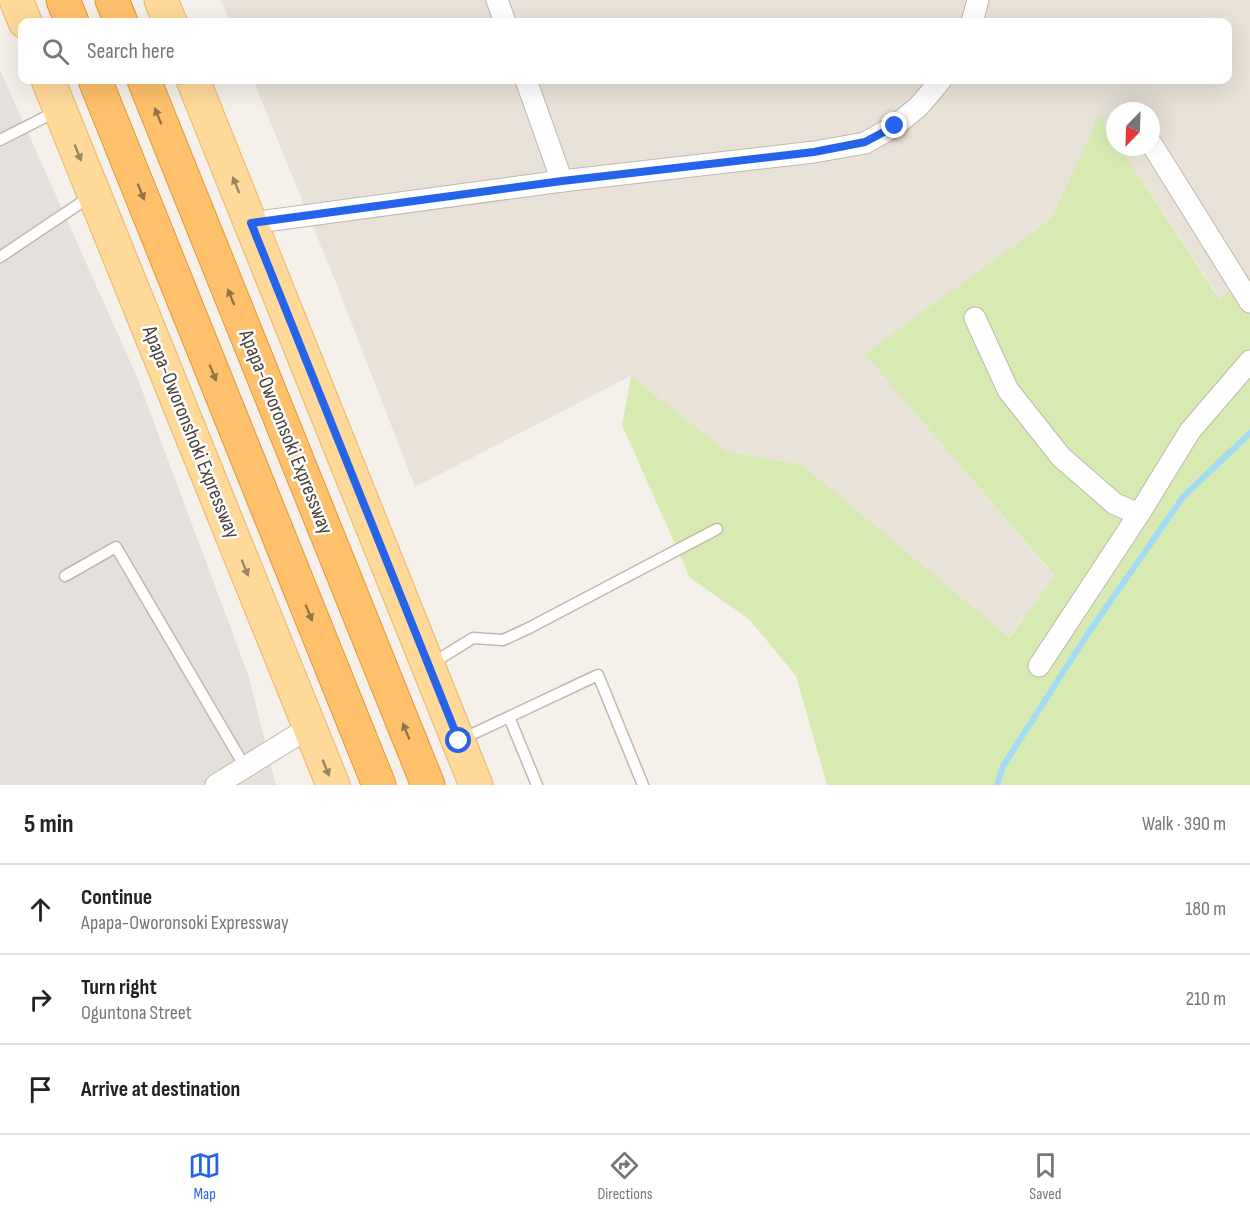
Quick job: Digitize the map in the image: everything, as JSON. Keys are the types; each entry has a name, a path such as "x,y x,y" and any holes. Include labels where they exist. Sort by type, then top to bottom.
{"highway":[{"path":"63,0 70,18"},
{"path":"112,0 119,18"},
{"path":"97,84 378,785"},
{"name":"Apapa-Oworonsoki Expressway","path":"146,84 428,785"}],"main road":[{"path":"16,0 23,18"},
{"path":"161,0 168,18"},
{"name":"Apapa-Oworonshoki Expressway","path":"50,84 333,785"},
{"path":"195,84 476,785"}],"street":[{"path":"497,0 504,18"},
{"path":"973,18 978,0"},
{"path":"527,84 562,181"},
{"path":"251,223 562,181 814,152 865,142 903,120 919,106 937,84"},
{"path":"1159,156 1250,302"},
{"path":"975,318 1008,390 1061,457 1115,504 1139,514"},
{"path":"1039,666 1139,514 1190,431 1250,361"},
{"path":"216,785 310,727"}],"lane":[{"path":"0,140 60,109"},
{"path":"0,257 94,194"},
{"path":"429,666 473,638 503,640 529,628 717,528"},
{"path":"65,576 116,547 245,767"},
{"path":"459,741 598,675 643,785"},
{"path":"509,717 537,785"}],"shaded area":[{"path":"221,0 1250,0 1250,277 1220,299 1126,156 1160,156 1160,102 1106,102 1106,126 1100,117 1052,218 866,354 1055,577 1008,638 802,465 726,451 631,376 415,487 338,288 255,84 1232,84 1232,18 228,18"},
{"path":"0,70 137,377 249,677 276,785 0,785"}],"green space":[{"path":"1099,116 1106,126 1106,156 1126,156 1219,299 1250,277 1250,785 827,785 796,676 749,619 690,578 622,425 631,376 726,451 802,465 1009,638 1055,576 865,354 1052,218"}],"waterway":[{"path":"997,785 1003,766 1087,635 1183,497 1250,433"}],"route":[{"path":"459,741 251,223 562,181 814,152 865,142 895,126"}]}
